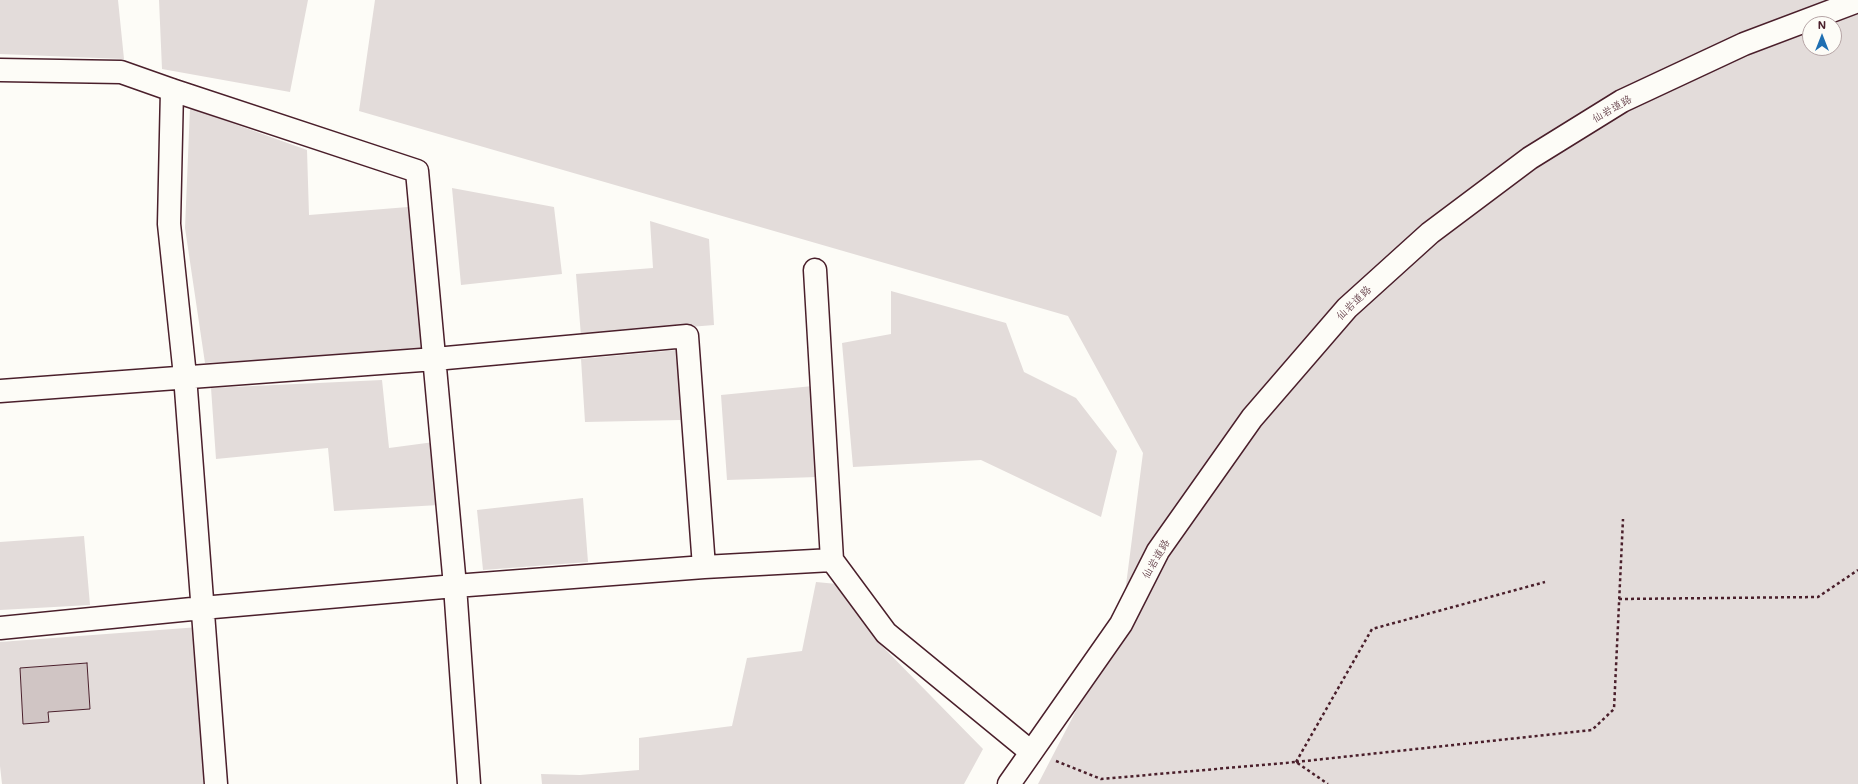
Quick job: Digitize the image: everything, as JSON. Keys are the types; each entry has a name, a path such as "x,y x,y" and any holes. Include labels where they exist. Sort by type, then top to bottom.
{"main road":[{"name":"仙岩道路","path":"1009,784 1121,624 1158,551 1252,418 1347,308 1430,233 1530,158 1622,101 1744,44 1858,1"},
{"path":"0,70 121,72 417,171 455,586 469,784"},
{"path":"172,90 169,224 185,376 216,784"},
{"path":"815,270 832,560 886,633 1031,752"},
{"path":"0,391 185,376 435,359 687,336 704,567"},
{"path":"0,628 202,608 455,586 704,567 832,560"}],"path":[{"path":"1031,752 1100,779 1296,762 1592,730 1614,709 1623,519"},
{"path":"1619,599 1818,597 1858,570"},
{"path":"1296,762 1372,629 1544,582"},
{"path":"1296,762 1328,784"}],"shaded area":[{"path":"0,0 118,0 124,59 0,54"},
{"path":"159,0 308,0 290,92 162,69"},
{"path":"375,0 1858,0 1858,784 1038,784 1121,624 1143,453 1068,316 359,111"},
{"path":"190,108 307,150 309,215 408,207 422,351 205,363 185,228"},
{"path":"452,188 554,207 562,274 461,285"},
{"path":"650,221 709,239 714,325 581,336 576,274 653,268"},
{"path":"891,291 1006,323 1024,372 1076,398 1117,451 1101,517 981,460 853,467 842,343 891,334"},
{"path":"677,350 681,420 585,422 581,359"},
{"path":"382,380 389,448 434,442 439,505 334,511 328,448 216,459 211,388"},
{"path":"813,386 817,477 727,480 721,395"},
{"path":"583,498 588,562 483,570 477,510"},
{"path":"84,536 90,605 0,610 0,542"},
{"path":"816,582 837,584 880,644 983,749 964,784 542,784 541,774 580,775 639,770 639,738 732,726 747,658 802,651"},
{"path":"199,627 211,784 2,784 0,766 0,642","holes":["87,663 90,709 48,712 23,723 20,668"]}],"building":[{"path":"87,663 90,709 48,712 49,722 23,724 20,668"}]}
